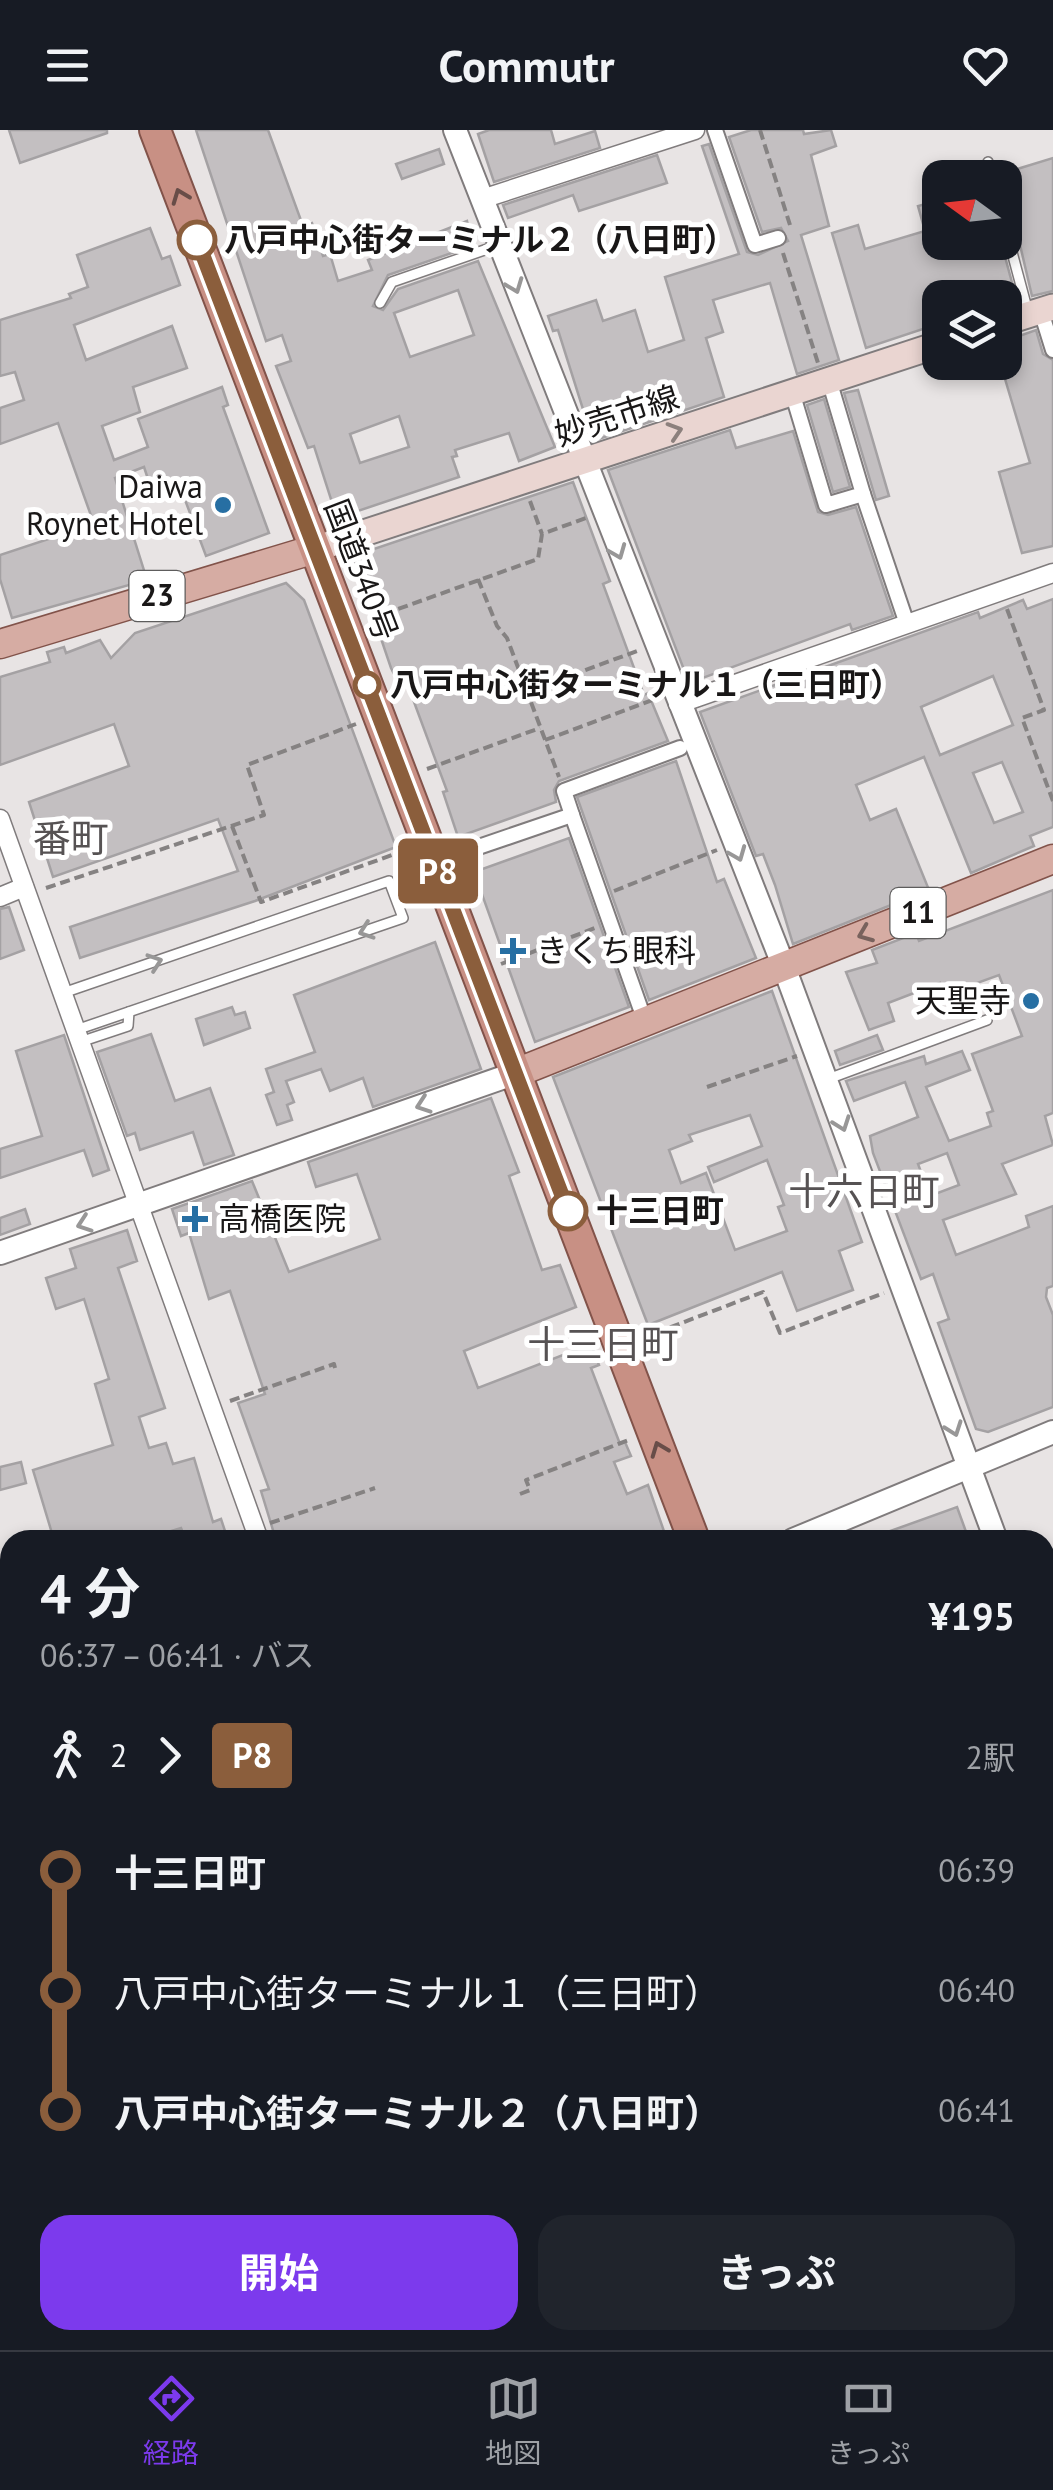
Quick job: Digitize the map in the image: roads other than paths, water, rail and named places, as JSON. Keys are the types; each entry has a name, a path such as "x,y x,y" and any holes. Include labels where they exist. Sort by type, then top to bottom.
{"highway":[{"name":"国道340号","path":"155,130 690,1530"}],"main road":[{"name":"妙売市線","path":"315,548 922,350"},
{"name":"23","path":"0,644 315,548"},
{"name":"11","path":"516,1073 1053,859"}],"street":[{"path":"455,130 669,700 784,967 992,1530"},
{"path":"482,200 694,130"},
{"path":"716,130 755,245 778,238"},
{"path":"1033,316 1053,350"},
{"path":"832,390 907,624"},
{"path":"795,402 826,506 863,494"},
{"path":"669,700 907,624 1053,572"},
{"path":"641,1010 564,791 680,748"},
{"path":"455,855 572,815"},
{"path":"0,819 256,1530"},
{"path":"0,897 26,891"},
{"path":"0,1253 516,1073"},
{"path":"816,1530 1053,1432"}],"lane":[{"path":"380,304 392,282 499,245"},
{"path":"1016,260 1033,316"},
{"path":"63,993 389,881 403,918 130,1012 128,1026 78,1036"},
{"path":"826,1080 987,1020"}],"place":[{"name":"八戸中心街ターミナル２（八日町）","path":"197,240"},
{"name":"Daiwa Roynet Hotel","path":"223,505"},
{"name":"八戸中心街ターミナル１（三日町）","path":"367,685"},
{"name":"きくち眼科","path":"513,951"},
{"name":"天聖寺","path":"1031,1001"},
{"name":"十三日町","path":"568,1211"},
{"name":"高橋医院","path":"195,1219"}],"district":[{"name":"番町","path":"71,839"},
{"name":"十六日町","path":"864,1192"},
{"name":"十三日町","path":"603,1345"}]}
